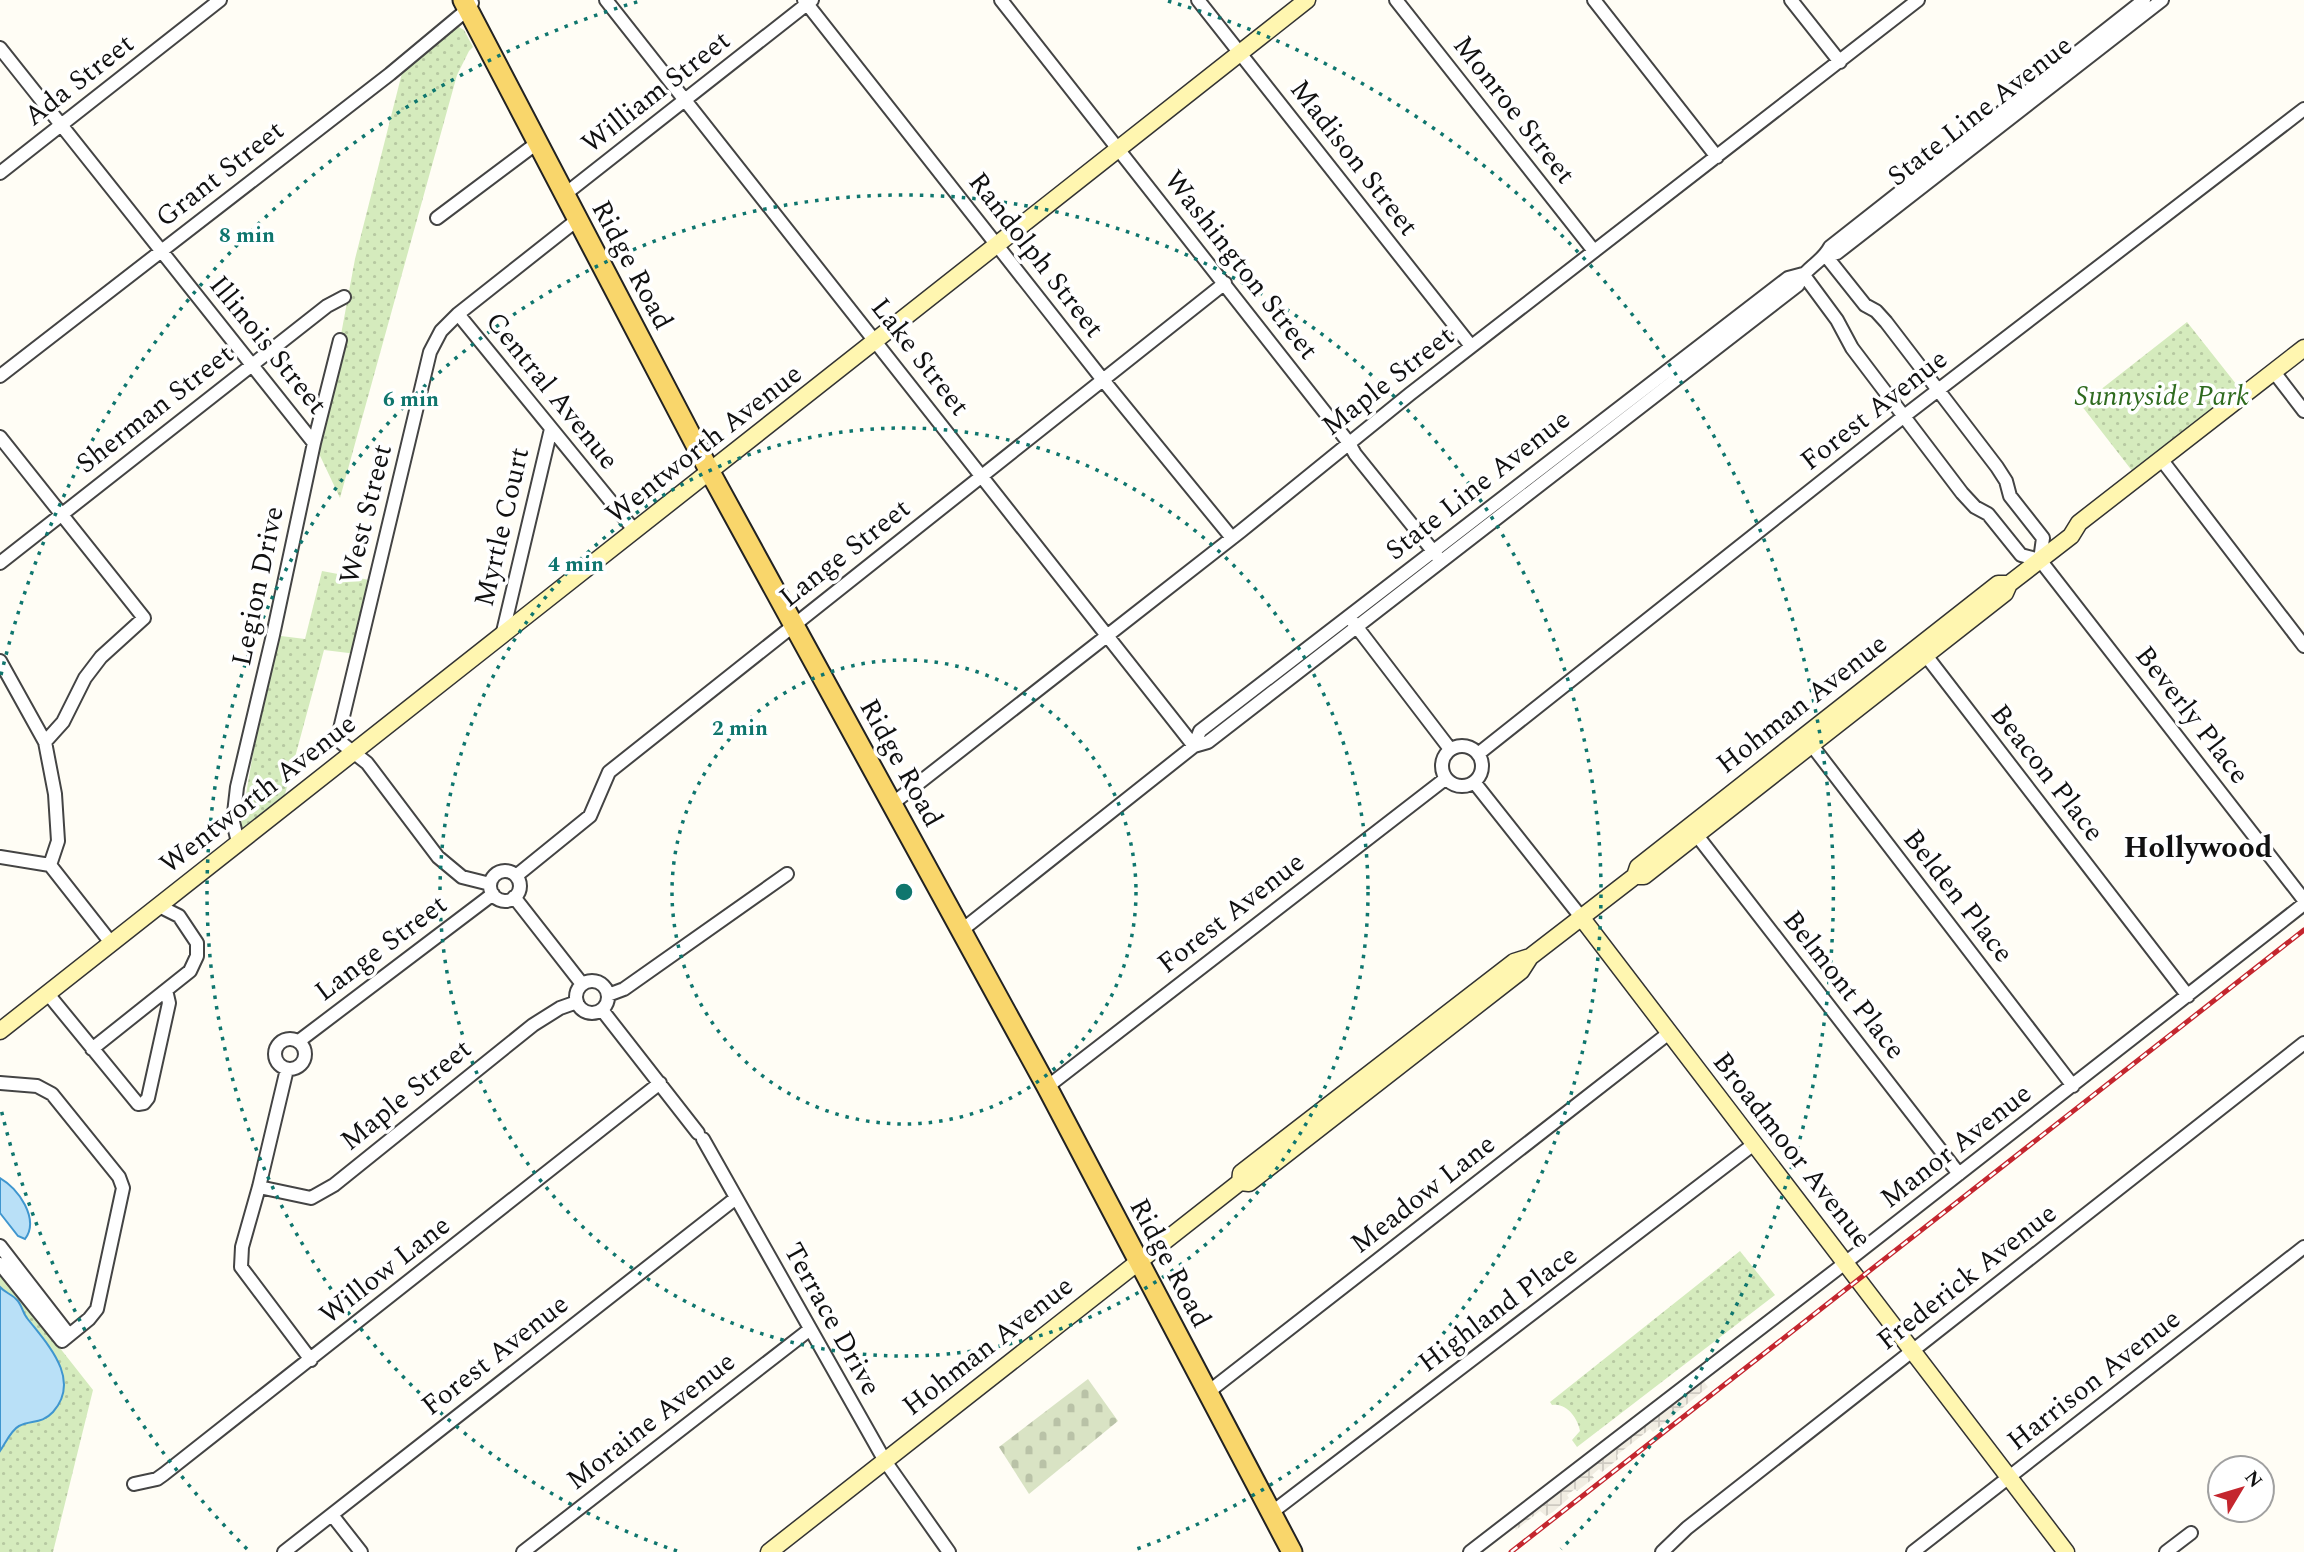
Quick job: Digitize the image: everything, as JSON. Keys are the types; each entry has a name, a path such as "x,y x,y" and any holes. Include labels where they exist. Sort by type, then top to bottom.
{"main road":[{"name":"Ridge Road","path":"468,3 537,143 710,472 1047,1087 1292,1552"}],"street":[{"name":"Ada Street","path":"0,173 220,0"},
{"name":"Lake Street","path":"606,0 1194,746"},
{"name":"Washington Street","path":"1001,0 1437,556"},
{"name":"Madison Street","path":"1198,0 1471,346"},
{"name":"Wentworth Avenue","path":"0,1031 1307,0"},
{"name":"Monroe Street","path":"1396,0 1594,251"},
{"path":"1594,0 1717,157"},
{"path":"1791,0 1840,62"},
{"name":"Maple Street","path":"892,804 1232,538 1471,346 1918,0"},
{"name":"State Line Avenue","path":"2039,89 2144,0"},
{"name":"State Line Avenue","path":"962,930 1194,746 1200,732 1353,621 1607,424 1798,285 1803,274 1826,256 1830,247 2162,0"},
{"name":"William Street","path":"564,195 808,1"},
{"name":"Randolph Street","path":"808,1 1103,380 1232,538"},
{"name":"Grant Street","path":"0,376 390,74 468,3"},
{"name":"Illinois Street","path":"0,48 314,443"},
{"name":"Forest Avenue","path":"1478,754 1903,417 2304,109"},
{"path":"437,218 537,143"},
{"name":"West Street","path":"353,752 339,741 340,729 430,352 441,331 458,314 577,220"},
{"name":"Beverly Place","path":"1826,256 1865,305 1886,322 1997,467 2006,481 2010,496 2043,538 2040,560"},
{"name":"Beverly Place","path":"1803,274 1837,320 1849,345 1962,493 1975,507 1988,513 2021,555 2040,560 2304,902"},
{"name":"Lange Street","path":"516,877 590,816 609,772 1225,283"},
{"name":"Sherman Street","path":"0,563 327,306 344,297"},
{"name":"Central Avenue","path":"458,314 635,531"},
{"name":"Legion Drive","path":"239,842 233,822 237,787 314,443 340,340"},
{"name":"Hohman Avenue","path":"769,1552 1240,1182 1241,1173 1514,962 1530,957 1636,876 1638,867 1693,830 1923,651 1998,584 2009,584 2071,536 2079,523 2165,463 2277,376 2304,348"},
{"name":"Hohman Avenue","path":"2277,376 2304,362"},
{"path":"2277,376 2304,411"},
{"name":"Myrtle Court","path":"502,636 551,429"},
{"path":"0,437 144,618 101,657 85,678 63,722 45,742"},
{"path":"2165,463 2304,646"},
{"path":"1353,621 1450,749"},
{"name":"Beacon Place","path":"1923,651 2188,996"},
{"path":"0,661 45,742 55,794 58,841 50,865"},
{"name":"Belden Place","path":"1808,741 2073,1086"},
{"path":"1462,746 1478,754 1482,766 1479,778 1474,782 1459,787 1445,779 1442,760 1450,749 1462,746"},
{"path":"353,752 367,763 438,857 462,877 491,889 500,900 514,897 519,890 516,877 508,871 498,872 491,889"},
{"name":"Forest Avenue","path":"1047,1087 1445,779"},
{"name":"Broadmoor Avenue","path":"1474,782 1670,1033 2066,1552"},
{"name":"Belmont Place","path":"1693,830 1959,1174"},
{"path":"0,856 50,865 112,944"},
{"path":"608,995 624,989 787,874"},
{"name":"Lange Street","path":"299,1041 491,889"},
{"path":"92,1049 190,971 197,956 197,943 179,916 174,894"},
{"path":"514,897 582,984"},
{"name":"Manor Avenue","path":"1469,1552 1846,1263 2304,902"},
{"path":"159,906 179,916"},
{"path":"590,981 605,987 608,995 602,1010 587,1012 577,1002 576,992 582,984 590,981"},
{"path":"48,994 138,1104 144,1103 148,1098 169,1003 166,990"},
{"name":"Maple Street","path":"259,1187 312,1198 334,1185 533,1024 560,1008 577,1002"},
{"name":"Terrace Drive","path":"602,1010 701,1136 885,1461 949,1552"},
{"name":"Meadow Lane","path":"1207,1393 1670,1033"},
{"path":"283,1040 299,1041 305,1049 305,1059 299,1067 287,1069 277,1063 276,1048 283,1040"},
{"name":"Frederick Avenue","path":"1662,1552 1687,1528 2304,1043"},
{"path":"287,1069 242,1247 242,1267 311,1360"},
{"path":"0,1083 37,1086 52,1094 122,1182 123,1195 97,1309 65,1338"},
{"name":"Willow Lane","path":"134,1484 157,1479 660,1083"},
{"name":"Highland Place","path":"1271,1513 1755,1144"},
{"name":"Forest Avenue","path":"284,1552 736,1198"},
{"path":"0,1246 65,1338"},
{"name":"Harrison Avenue","path":"1913,1552 2304,1247"},
{"path":"0,1264 65,1338"},
{"name":"Moraine Avenue","path":"523,1552 809,1330"},
{"path":"332,1515 361,1552"},
{"path":"2166,1552 2191,1533"}],"green space":[{"path":"457,26 464,30 473,47 457,75 340,498 314,443 340,340 355,259 403,69"},
{"name":"Sunnyside Park","path":"2187,322 2240,389 2133,472 2081,405"},
{"path":"322,571 375,581 357,654 324,650 281,809 238,842 273,635 305,639"},
{"path":"1740,1251 1775,1295 1577,1447 1572,1440 1580,1431 1574,1416 1566,1408 1552,1405 1550,1402"},
{"path":"0,1272 93,1390 53,1552 0,1552"},
{"path":"1088,1379 1118,1421 1029,1494 999,1447"}],"shaded area":[{"path":"1702,1379 1708,1387 1653,1432 1650,1429 1617,1455 1618,1459 1602,1472 1599,1469 1592,1475 1594,1478 1567,1495 1569,1498 1553,1512 1546,1516 1540,1511 1516,1530 1514,1527 1522,1516 1597,1462"}],"water":[{"path":"0,1178 14,1189 25,1205 30,1222 25,1239 18,1236 0,1213"},
{"path":"0,1287 19,1302 25,1316 52,1350 63,1375 64,1387 61,1400 53,1412 41,1420 16,1428 0,1451"}],"railway":[{"path":"1511,1552 2304,930"}],"district":[{"name":"Hollywood","path":"2198,848"}]}
